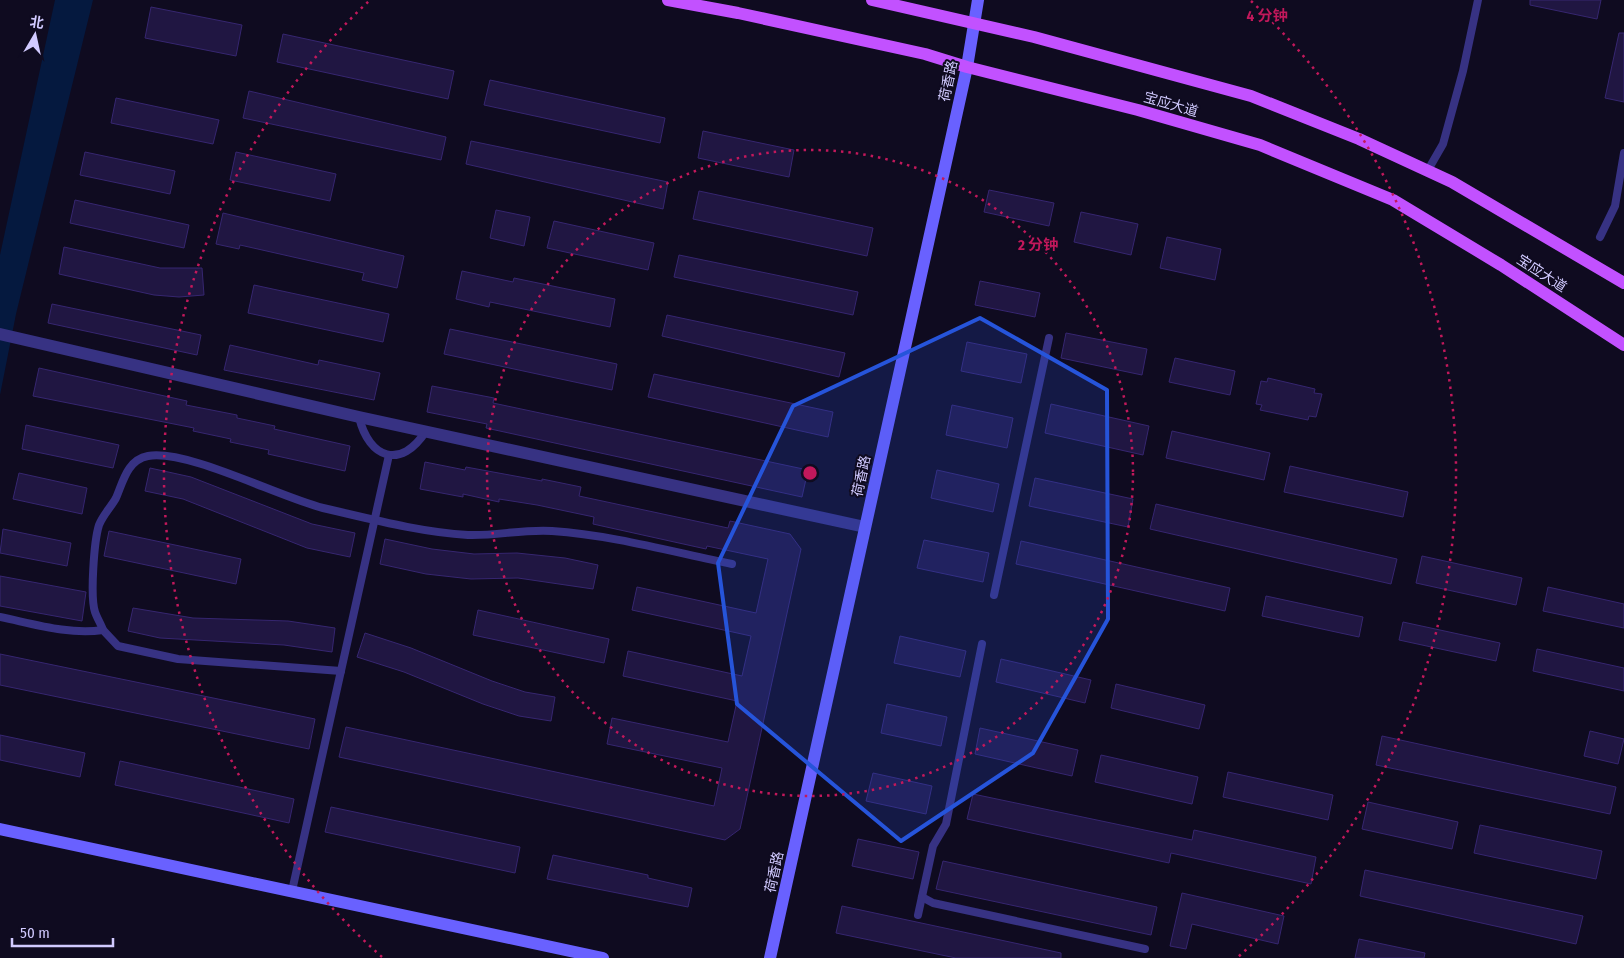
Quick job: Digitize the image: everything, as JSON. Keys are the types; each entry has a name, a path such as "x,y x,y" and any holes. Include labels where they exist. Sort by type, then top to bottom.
{"main road":[{"name":"宝应大道","path":"668,0 738,13 925,54 967,67 1138,110 1260,145 1393,200 1502,265 1624,345"},
{"path":"872,0 1044,40 1252,96 1359,139 1452,182 1624,283"}],"street":[{"name":"荷香路","path":"770,958 967,67 978,0"},
{"path":"0,334 360,417 865,527"},
{"path":"0,829 603,958"}],"lane":[{"path":"1428,170 1443,144 1463,72 1478,0"},
{"path":"1600,237 1615,206 1624,153"},
{"path":"994,595 1049,338"},
{"path":"360,417 364,434 372,446 379,452 389,455 406,452 418,444 426,431"},
{"path":"292,891 389,455"},
{"path":"341,671 178,659 118,646 103,630 94,611 95,547 100,524 116,499 124,474 136,462 147,456 168,456 220,472 301,503 433,532 471,535 524,530 553,531 610,539 732,564"},
{"path":"0,618 64,630 90,632 103,630"},
{"path":"918,915 933,846 946,824 982,644"},
{"path":"922,897 933,903 1145,949"}],"highlighted area":[{"path":"980,318 1107,390 1108,619 1033,753 901,841 737,704 718,563 793,406"}],"water":[{"path":"55,0 93,0 16,314 0,395 0,255"}],"building":[{"path":"1530,0 1601,0 1597,19 1530,5"},
{"path":"151,7 242,25 236,56 145,38"},
{"path":"1619,33 1624,33 1624,102 1605,98"},
{"path":"283,34 454,71 448,99 277,62"},
{"path":"490,80 665,118 660,143 484,105"},
{"path":"249,91 446,137 441,160 243,118"},
{"path":"116,98 219,120 213,144 111,123"},
{"path":"703,131 794,150 789,177 698,158"},
{"path":"471,141 668,182 663,209 466,164"},
{"path":"85,152 175,171 170,194 80,175"},
{"path":"236,152 336,174 330,201 230,180"},
{"path":"989,190 1054,203 1049,226 984,212"},
{"path":"699,191 873,228 867,256 693,219"},
{"path":"75,200 189,225 184,248 70,223"},
{"path":"496,210 530,217 524,246 490,238"},
{"path":"1081,212 1138,224 1131,255 1074,242"},
{"path":"223,213 404,256 397,288 362,280 364,273 240,245 239,249 216,244"},
{"path":"554,221 654,243 648,270 547,248"},
{"path":"1167,237 1221,249 1215,280 1160,268"},
{"path":"64,247 160,268 202,268 204,295 179,297 154,295 59,274"},
{"path":"679,255 858,292 853,315 674,277"},
{"path":"462,271 513,282 514,278 615,299 610,327 490,302 489,307 456,299"},
{"path":"980,281 1040,293 1035,317 975,305"},
{"path":"254,285 389,314 383,342 248,313"},
{"path":"52,304 201,335 197,355 48,323"},
{"path":"667,315 845,353 839,377 662,336"},
{"path":"450,329 617,364 612,390 444,354"},
{"path":"1066,333 1147,349 1142,375 1061,358"},
{"path":"967,342 1027,354 1021,383 961,371"},
{"path":"230,345 318,365 319,360 380,373 374,400 224,370"},
{"path":"1175,358 1235,371 1230,395 1169,382"},
{"path":"39,368 187,401 186,405 237,415 237,418 275,426 274,429 350,446 345,471 268,454 269,450 230,442 231,439 193,431 194,428 33,396"},
{"path":"654,374 833,412 828,437 648,397"},
{"path":"1268,378 1315,389 1314,393 1322,394 1316,417 1309,416 1308,420 1260,410 1262,405 1256,404 1261,381 1267,382"},
{"path":"432,386 494,398 493,403 808,470 802,497 486,428 487,424 427,412"},
{"path":"1051,404 1149,426 1143,455 1045,433"},
{"path":"952,405 1013,418 1007,448 946,435"},
{"path":"26,425 119,445 113,468 22,449"},
{"path":"1172,431 1270,453 1264,480 1166,458"},
{"path":"425,462 465,470 466,467 542,481 542,479 581,487 579,496 728,528 730,521 790,534 801,549 740,829 725,840 339,757 346,727 714,806 722,768 607,744 612,718 728,742 737,701 623,676 628,651 742,676 751,636 632,610 637,587 756,613 768,559 707,546 706,549 593,524 594,517 537,505 499,499 499,502 463,494 463,497 420,489"},
{"path":"1290,466 1408,492 1403,517 1284,492"},
{"path":"150,468 191,477 312,524 355,533 350,557 307,548 183,499 145,491"},
{"path":"937,470 999,484 993,512 931,498"},
{"path":"19,473 87,488 82,514 13,499"},
{"path":"1035,478 1133,499 1128,527 1029,506"},
{"path":"1156,504 1397,559 1391,584 1150,529"},
{"path":"3,529 71,543 67,566 0,553"},
{"path":"109,531 241,559 236,584 104,556"},
{"path":"385,539 432,549 474,554 517,553 565,558 598,565 593,589 518,578 471,579 426,574 380,564"},
{"path":"924,540 989,553 983,582 917,568"},
{"path":"1021,541 1230,588 1225,611 1016,564"},
{"path":"1422,556 1522,578 1516,605 1416,583"},
{"path":"0,576 86,592 82,621 0,606"},
{"path":"1548,587 1624,604 1624,628 1543,611"},
{"path":"1266,596 1363,617 1359,637 1262,616"},
{"path":"133,608 193,618 288,621 335,628 332,652 284,645 160,638 128,631"},
{"path":"478,610 609,639 604,663 473,635"},
{"path":"1403,622 1500,643 1496,661 1399,640"},
{"path":"365,633 411,648 492,681 525,692 555,697 551,721 519,716 483,704 404,672 357,657"},
{"path":"900,636 966,651 960,677 894,663"},
{"path":"1537,649 1624,668 1624,691 1533,671"},
{"path":"0,654 315,719 309,749 0,685"},
{"path":"1001,659 1091,680 1085,703 996,682"},
{"path":"1116,684 1205,705 1199,729 1111,708"},
{"path":"887,704 947,717 941,746 881,733"},
{"path":"980,728 1078,750 1072,776 975,754"},
{"path":"1590,731 1624,739 1618,764 1584,756"},
{"path":"0,735 85,753 80,777 0,760"},
{"path":"1382,736 1616,787 1610,814 1376,765"},
{"path":"1101,755 1198,777 1192,804 1095,782"},
{"path":"120,761 294,799 289,823 115,785"},
{"path":"1228,772 1333,795 1328,820 1223,797"},
{"path":"873,773 932,786 926,814 866,801"},
{"path":"973,794 1192,840 1194,830 1316,857 1311,884 1171,853 1169,863 967,819"},
{"path":"1368,802 1458,822 1452,849 1362,829"},
{"path":"331,807 520,847 515,873 325,832"},
{"path":"1480,825 1602,851 1596,879 1474,853"},
{"path":"858,839 919,852 913,879 852,866"},
{"path":"553,855 648,875 648,878 692,888 688,907 547,879"},
{"path":"943,861 1157,907 1151,935 936,889"},
{"path":"1365,870 1583,916 1576,944 1360,896"},
{"path":"1182,893 1284,916 1278,944 1192,924 1186,949 1170,946"},
{"path":"842,906 1061,953 1061,958 956,958 836,933"},
{"path":"1359,939 1425,953 1424,958 1355,958"}]}
